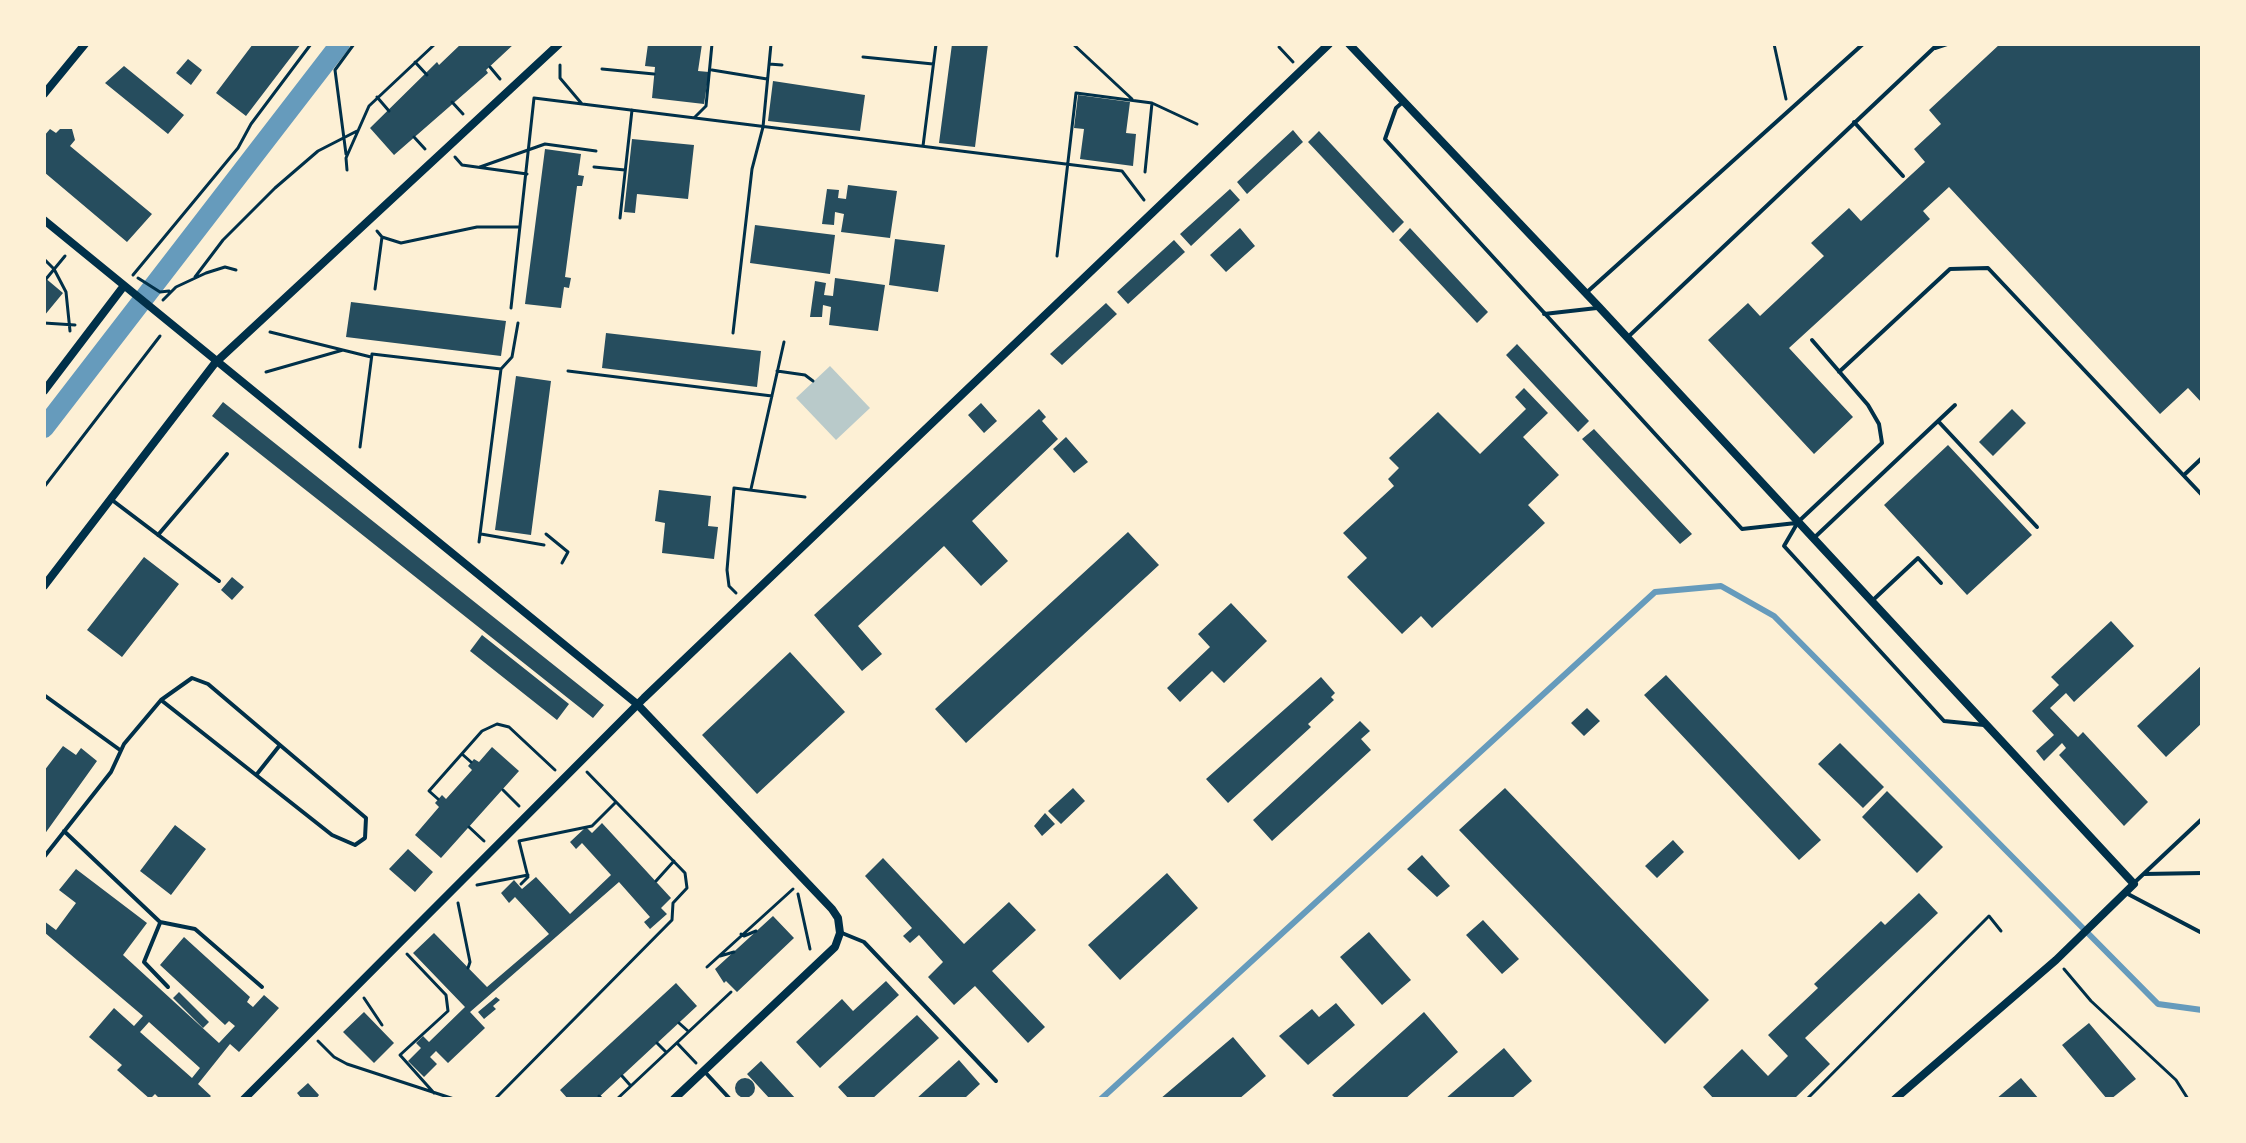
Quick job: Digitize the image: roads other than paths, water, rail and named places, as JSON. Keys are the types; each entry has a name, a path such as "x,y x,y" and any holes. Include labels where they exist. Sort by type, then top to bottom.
{"street":[{"path":"44,94 85,44"},
{"path":"44,586 215,363 559,44"},
{"path":"244,1099 637,704 1329,44"},
{"path":"1349,44 1586,293 2134,884 2056,960 1895,1099"},
{"path":"44,220 150,310 637,704 832,909 838,918 840,933 835,947 674,1099"},
{"path":"44,391 123,287"}],"lane":[{"path":"1586,293 1863,44"},
{"path":"1627,338 1935,46 1947,44"},
{"path":"1404,101 1396,108 1385,139 1742,529 1798,522"},
{"path":"1854,122 1903,176"},
{"path":"1839,372 1950,269 1988,268 2202,495"},
{"path":"1544,314 1599,307"},
{"path":"1812,340 1879,424 1882,443 1798,522 1784,546 1944,721 1986,725"},
{"path":"1814,539 1955,405"},
{"path":"1938,421 2037,527"},
{"path":"158,535 227,454"},
{"path":"2184,475 2202,458"},
{"path":"110,498 219,581"},
{"path":"1872,601 1918,558 1941,583"},
{"path":"44,857 111,772 120,751 161,700 192,678 208,684 366,818 365,838 355,845 332,835 161,700"},
{"path":"44,695 120,751"},
{"path":"257,774 280,745"},
{"path":"2134,884 2202,819"},
{"path":"64,831 160,922 195,929 262,987"},
{"path":"2144,874 2202,873"},
{"path":"2124,892 2202,933"},
{"path":"160,922 144,962 168,987"},
{"path":"840,933 864,942 996,1081"},
{"path":"704,1071 730,1099"}],"waterway":[{"path":"44,428 340,44"},
{"path":"1101,1099 1655,592 1721,586 1774,616 2158,1004 2202,1010"}]}
